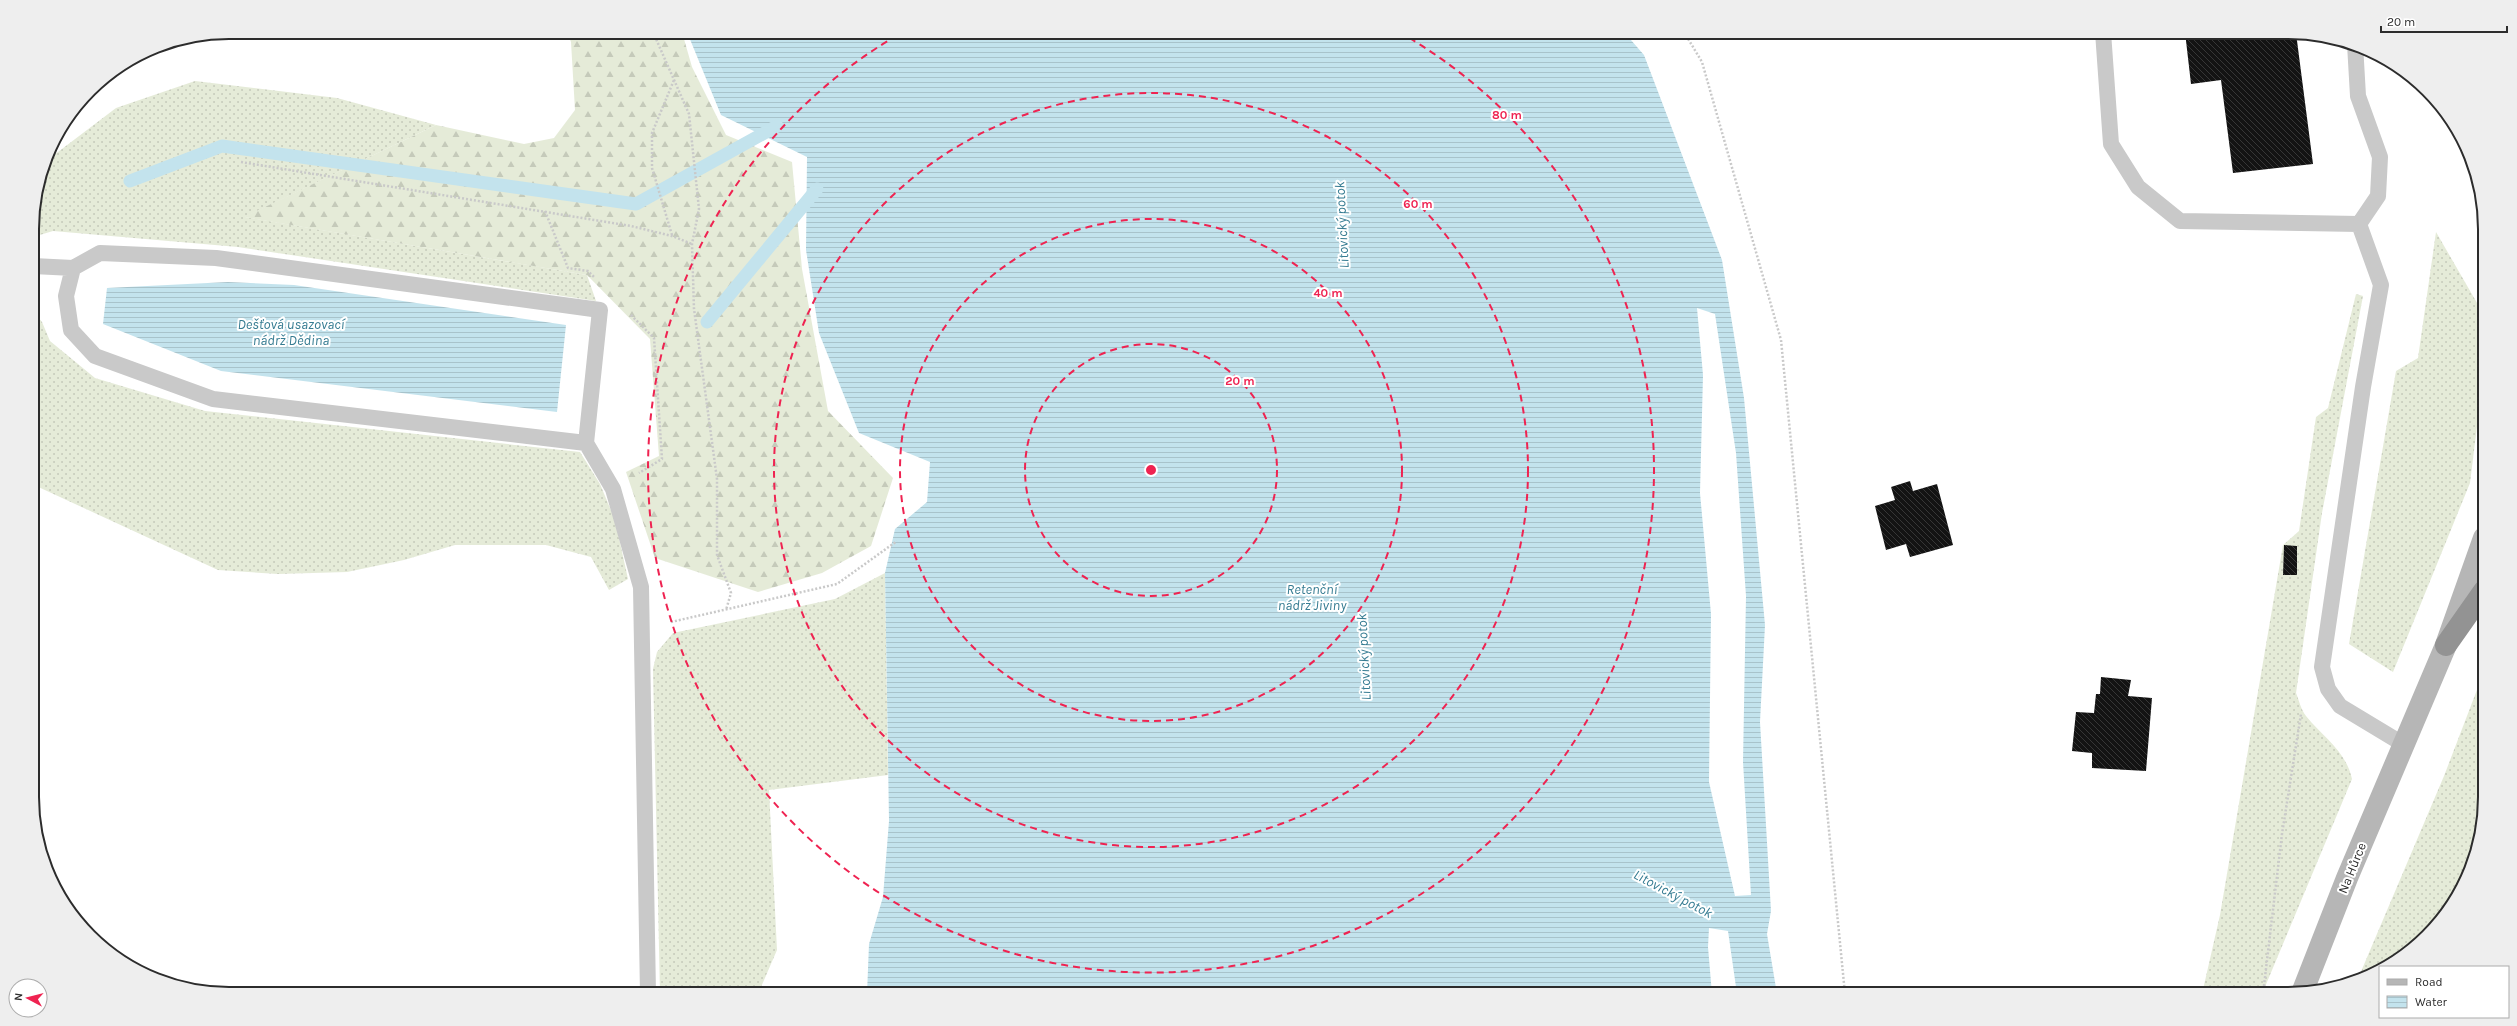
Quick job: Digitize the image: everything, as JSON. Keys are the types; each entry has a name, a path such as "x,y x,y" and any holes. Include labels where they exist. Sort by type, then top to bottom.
{"highway":[{"path":"2446,645 2478,600"}],"main road":[{"path":"2446,645 2478,555"},
{"name":"Na Hůrce","path":"2305,986 2403,744 2446,645"}],"lane":[{"path":"2104,39 2111,144 2138,187 2180,220 2359,224"},
{"path":"2355,51 2358,96 2380,157 2378,196 2359,224"},
{"path":"2359,224 2381,285 2363,386 2322,667 2328,690 2340,706 2403,744"},
{"path":"39,266 73,268 100,253 216,258 600,310 586,443 613,489 641,587 648,987"},
{"path":"73,268 66,296 71,330 95,356 213,398 586,443"}],"path":[{"path":"656,39 689,114 699,208 692,244 694,309 717,480 717,555 730,593 726,610"},
{"path":"1688,39 1702,62 1780,340 1844,987"},
{"path":"672,236 652,168 652,133 674,80"},
{"path":"241,162 531,208 672,236 692,244"},
{"path":"642,628 837,584 897,541"},
{"path":"2264,987 2282,834 2301,714"}],"green space":[{"path":"570,39 684,39 692,67 726,135 792,162 802,269 828,411 893,478 871,546 822,573 758,592 655,558 626,472 659,456 650,339 587,275 244,217 436,125 524,144 554,138 575,110"},
{"path":"195,81 337,98 436,125 245,217 587,275 596,301 238,247 53,231 39,235 39,216 45,180 54,155 116,108"},
{"path":"2436,232 2478,305 2478,418 2470,483 2393,672 2349,644 2396,371 2418,358"},
{"path":"2356,294 2363,296 2322,513 2296,693 2304,714 2345,760 2352,779 2265,987 2204,987 2220,915 2283,545 2299,531 2316,417 2328,408","holes":["2284,546 2297,546 2297,574"]},
{"path":"39,318 50,341 95,378 205,411 580,452 600,484 615,520 628,579 609,590 591,557 546,545 455,545 404,560 347,572 278,574 218,570 39,487"},
{"path":"885,573 888,775 769,790 777,950 761,987 660,987 653,669 657,652 673,633 835,599"},
{"path":"2478,687 2478,810 2472,846 2464,870 2453,892 2439,913 2413,940 2383,962 2360,973 2444,776"}],"water":[{"name":"Retenční nádrž Jiviny","path":"690,39 1630,39 1644,55 1722,260 1744,398 1765,625 1760,722 1771,911 1767,934 1776,987 1736,987 1728,931 1709,928 1708,947 1711,987 867,987 869,944 883,897 889,821 885,573 895,529 927,502 930,462 859,433 819,333 806,250 807,157 721,115","holes":["1697,308 1715,314 1736,453 1746,596 1743,762 1751,895 1735,896 1709,782 1711,614 1700,493 1703,375"]},
{"name":"Dešťová usazovací nádrž Dědina","path":"228,282 294,285 566,325 557,412 221,371 103,324 107,288"}],"building":[{"path":"2186,39 2297,39 2313,164 2233,173 2221,80 2191,84"},
{"path":"1910,481 1913,491 1937,484 1953,545 1910,557 1906,544 1886,550 1875,506 1895,500 1891,487"},
{"path":"2284,545 2297,546 2297,575 2283,575"},
{"path":"2101,677 2131,680 2128,696 2152,698 2146,771 2092,768 2092,753 2072,751 2076,712 2094,713 2096,694 2100,694"}],"waterway":[{"path":"130,181 222,146 636,204 777,126"},
{"path":"707,322 817,189"}],"water label":[{"name":"Litovický potok","path":"1342,225"},
{"name":"Litovický potok","path":"1364,657"},
{"name":"Litovický potok","path":"1673,894"}]}
